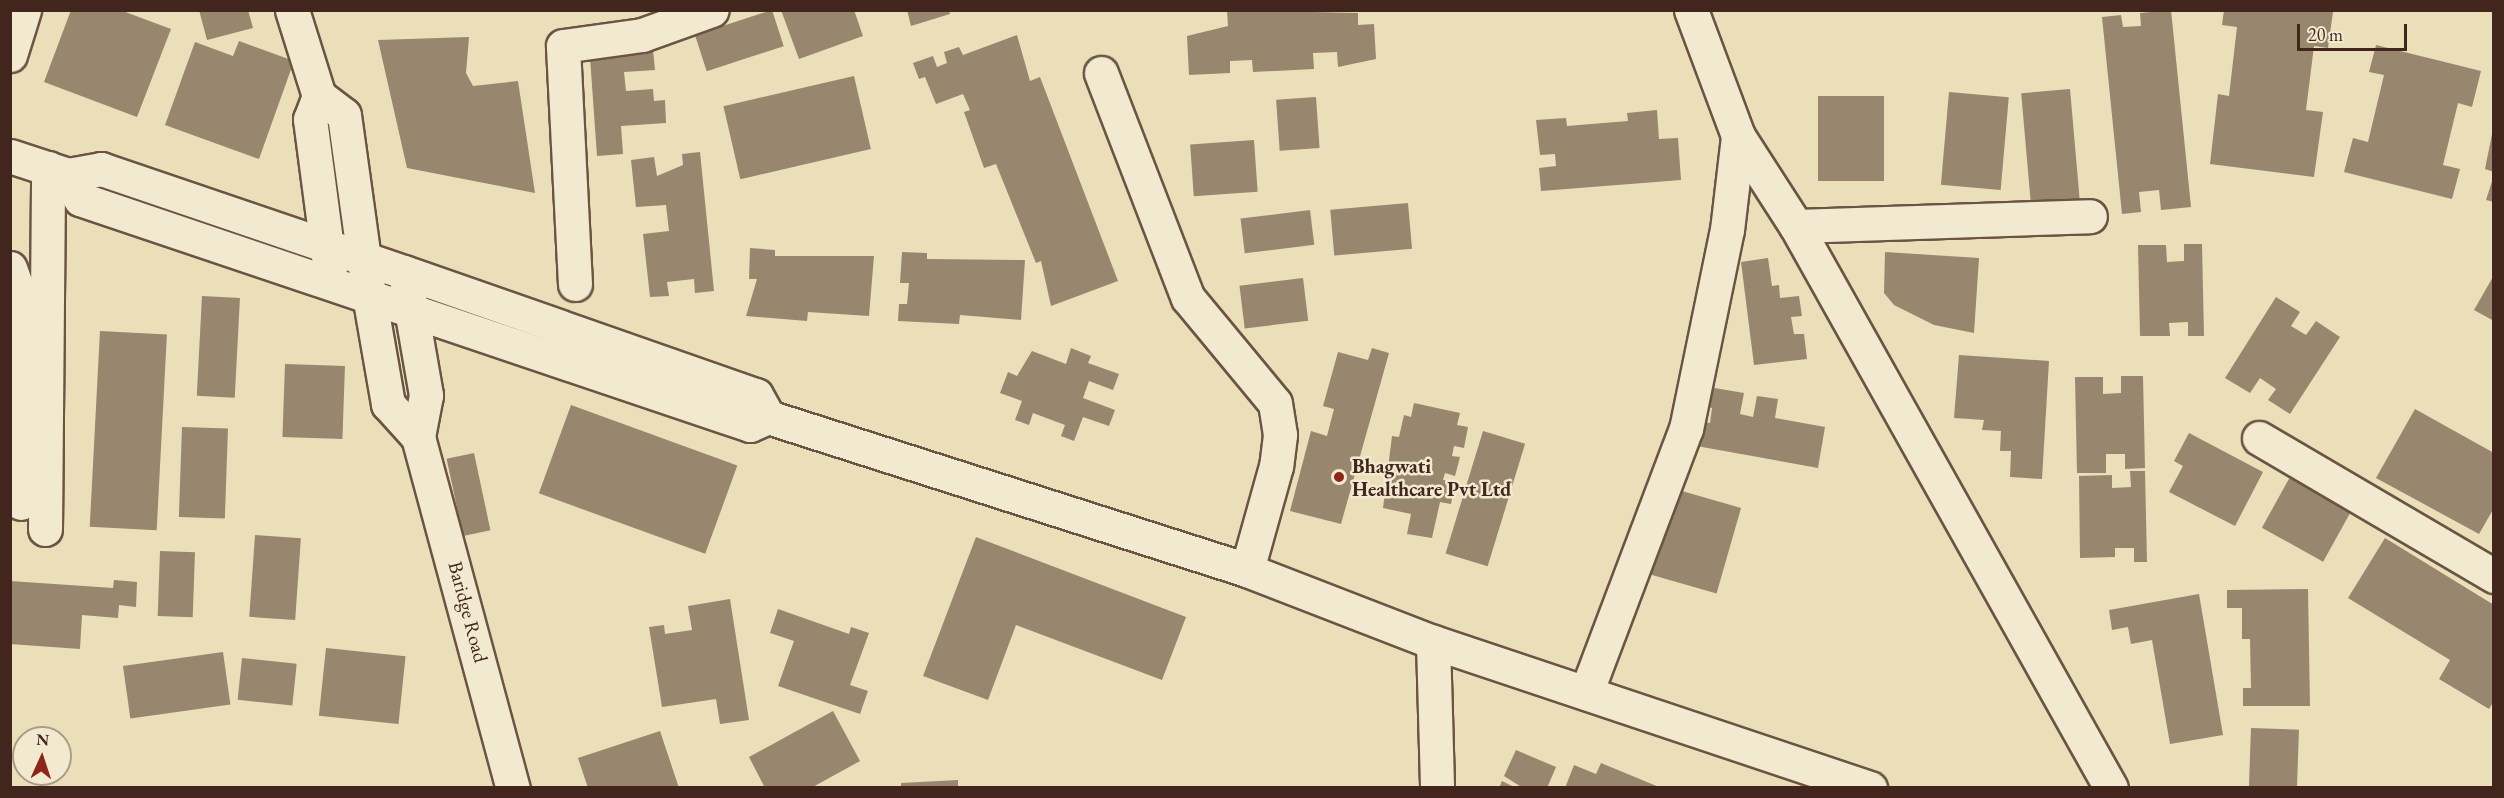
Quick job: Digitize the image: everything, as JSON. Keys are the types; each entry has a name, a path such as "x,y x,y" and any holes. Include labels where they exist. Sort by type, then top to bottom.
{"street":[{"path":"10,55 24,10"},
{"path":"292,10 320,96 344,115 363,258 388,404 418,437"},
{"path":"575,284 563,46 642,35 712,10"},
{"path":"1691,10 1738,136 1796,226 2110,788"},
{"path":"1101,73 1188,298 1275,403 1280,435 1276,466 1247,570"},
{"path":"320,96 310,119 332,282"},
{"path":"1586,693 1686,429 1727,230 1738,136"},
{"path":"10,156 58,171 101,169 404,272 756,394 768,417"},
{"path":"58,171 80,199 411,308 750,425 768,417 1247,570 1433,642 1870,788"},
{"path":"45,529 58,171"},
{"path":"1796,226 2090,216"},
{"path":"10,268 25,310 21,503"},
{"path":"404,272 426,395 418,437"},
{"name":"Baridge Road","path":"418,437 513,788"},
{"path":"2259,438 2493,576"},
{"path":"1433,642 1437,788"}],"building":[{"path":"71,10 120,10 171,29 137,117 44,82"},
{"path":"199,10 248,10 253,28 207,40"},
{"path":"772,10 784,46 707,71 695,35"},
{"path":"781,10 854,10 863,36 799,59"},
{"path":"907,10 949,10 950,14 911,26"},
{"path":"1227,10 1358,13 1358,25 1374,24 1376,59 1338,67 1337,52 1313,53 1314,69 1253,72 1252,60 1230,61 1230,73 1189,75 1187,36 1228,26"},
{"path":"2171,10 2191,207 2161,210 2159,190 2139,192 2141,212 2122,214 2102,17 2121,15 2123,27 2141,26 2140,13"},
{"path":"2224,10 2333,12 2328,48 2314,46 2306,110 2323,112 2314,177 2210,164 2218,94 2229,96 2237,27 2222,25"},
{"path":"1017,35 1030,81 1040,77 1118,281 1051,306 1041,261 1036,263 996,164 984,168 964,112 970,110 963,94 936,104 925,77 919,79 913,63 933,56 937,67 947,63 944,52 959,47 963,55"},
{"path":"469,37 466,73 473,86 518,81 535,193 407,168 378,40"},
{"path":"652,40 655,70 624,72 626,91 653,89 654,101 665,100 666,123 621,126 623,154 597,156 589,43"},
{"path":"239,41 294,61 259,159 165,125 195,42 233,56"},
{"path":"2376,45 2481,71 2472,107 2458,103 2443,165 2460,169 2452,199 2344,172 2353,138 2368,142 2384,75 2369,72"},
{"path":"854,76 871,149 740,179 723,106"},
{"path":"2070,89 2080,201 2031,205 2021,93"},
{"path":"1949,92 2009,97 2001,190 1941,185"},
{"path":"1818,96 1884,96 1884,181 1818,181"},
{"path":"1316,97 1320,148 1280,151 1276,100"},
{"path":"1657,110 1659,139 1678,138 1681,180 1541,191 1539,168 1556,166 1555,154 1540,155 1536,120 1566,118 1567,126 1628,121 1627,113"},
{"path":"2494,124 2494,172 2485,169"},
{"path":"1254,140 1258,192 1194,196 1190,144"},
{"path":"700,152 714,291 695,293 694,279 667,282 669,296 650,297 643,234 669,231 666,205 636,207 631,160 654,157 657,176 683,165 682,154"},
{"path":"2494,178 2494,202 2486,200"},
{"path":"1408,203 1412,249 1334,256 1330,210"},
{"path":"1310,210 1314,245 1245,253 1241,219"},
{"path":"2184,244 2202,244 2204,336 2188,336 2188,322 2169,323 2170,336 2140,336 2138,245 2166,245 2167,262 2184,261"},
{"path":"750,248 775,250 775,256 874,256 869,316 808,312 807,321 746,316 757,279 749,279"},
{"path":"902,252 927,253 927,259 1025,260 1021,320 960,315 959,324 898,321 899,304 907,304 909,283 900,283"},
{"path":"1885,252 1979,258 1974,333 1934,325 1894,305 1884,293"},
{"path":"1768,258 1772,286 1779,285 1780,298 1799,296 1802,316 1791,317 1794,334 1804,334 1807,359 1754,365 1741,262"},
{"path":"2494,275 2494,321 2474,310"},
{"path":"1303,278 1308,321 1245,328 1239,286"},
{"path":"202,296 240,298 235,398 197,396"},
{"path":"2276,297 2300,312 2291,326 2306,335 2316,321 2340,337 2290,414 2268,400 2276,389 2260,378 2250,393 2225,378"},
{"path":"100,331 167,335 157,530 90,527"},
{"path":"1071,348 1091,356 1088,363 1119,374 1113,390 1089,381 1083,398 1115,410 1109,426 1083,417 1074,441 1061,436 1065,425 1033,413 1029,425 1015,420 1022,401 1000,393 1008,372 1017,376 1032,351 1066,364"},
{"path":"1372,348 1389,353 1341,524 1290,511 1311,431 1327,436 1334,409 1323,406 1338,352 1368,360"},
{"path":"1959,355 2049,361 2042,479 2010,477 2011,451 2000,451 2001,431 1982,430 1984,420 1954,418"},
{"path":"285,364 345,366 342,439 282,437"},
{"path":"2121,376 2143,376 2145,468 2125,469 2125,454 2106,454 2106,473 2077,473 2075,377 2103,377 2103,394 2121,393"},
{"path":"1697,385 1744,393 1740,414 1753,417 1757,396 1778,399 1775,418 1825,427 1818,468 1691,445 1695,420 1710,423 1712,408 1693,404"},
{"path":"1414,403 1460,413 1457,425 1468,427 1464,448 1454,446 1452,456 1460,457 1455,476 1445,473 1443,480 1455,482 1451,504 1440,502 1432,538 1407,534 1411,514 1383,508 1392,436 1399,437 1404,415 1411,417"},
{"path":"571,405 737,466 705,554 539,493"},
{"path":"2415,409 2494,453 2494,508 2479,534 2376,478"},
{"path":"182,427 228,429 225,519 179,517"},
{"path":"1483,431 1525,444 1488,566 1446,553"},
{"path":"2189,433 2263,472 2235,526 2169,492 2183,466 2174,461"},
{"path":"474,453 490,530 463,536 447,459"},
{"path":"2130,471 2145,471 2147,562 2134,562 2134,548 2115,548 2115,557 2080,558 2079,476 2112,475 2112,488 2131,487"},
{"path":"2290,477 2351,511 2323,562 2262,528"},
{"path":"1668,487 1741,508 1717,594 1643,573"},
{"path":"255,535 301,538 295,620 249,617"},
{"path":"976,537 1186,617 1162,680 1016,625 988,700 923,676"},
{"path":"2385,538 2494,605 2494,701 2489,709 2439,679 2450,660 2348,598"},
{"path":"160,551 195,552 193,617 158,616"},
{"path":"114,580 137,582 136,607 119,605 118,618 82,615 80,649 10,644 10,581 113,588"},
{"path":"2308,589 2310,706 2243,706 2243,688 2251,688 2250,639 2242,639 2242,608 2227,608 2227,590"},
{"path":"2199,594 2223,735 2170,744 2152,640 2131,644 2128,627 2112,630 2109,610"},
{"path":"730,599 749,720 720,724 716,699 662,707 649,627 664,625 665,634 692,630 688,606"},
{"path":"778,609 849,634 851,627 869,633 850,685 868,691 860,714 778,686 794,641 770,633"},
{"path":"326,648 406,656 398,724 319,716"},
{"path":"223,652 230,704 130,719 123,666"},
{"path":"242,658 297,664 292,706 238,700"},
{"path":"833,711 860,761 811,788 765,788 749,757"},
{"path":"2251,728 2299,730 2297,788 2249,788"},
{"path":"660,731 679,788 588,788 578,758"},
{"path":"1516,750 1556,767 1547,788 1523,788 1504,776"},
{"path":"1601,763 1659,788 1565,788 1574,765 1596,774"},
{"path":"958,780 958,788 901,788 901,783"},
{"path":"1502,781 1516,788 1499,788"}],"place":[{"name":"Bhagwati Healthcare Pvt Ltd","path":"1339,477"}]}
